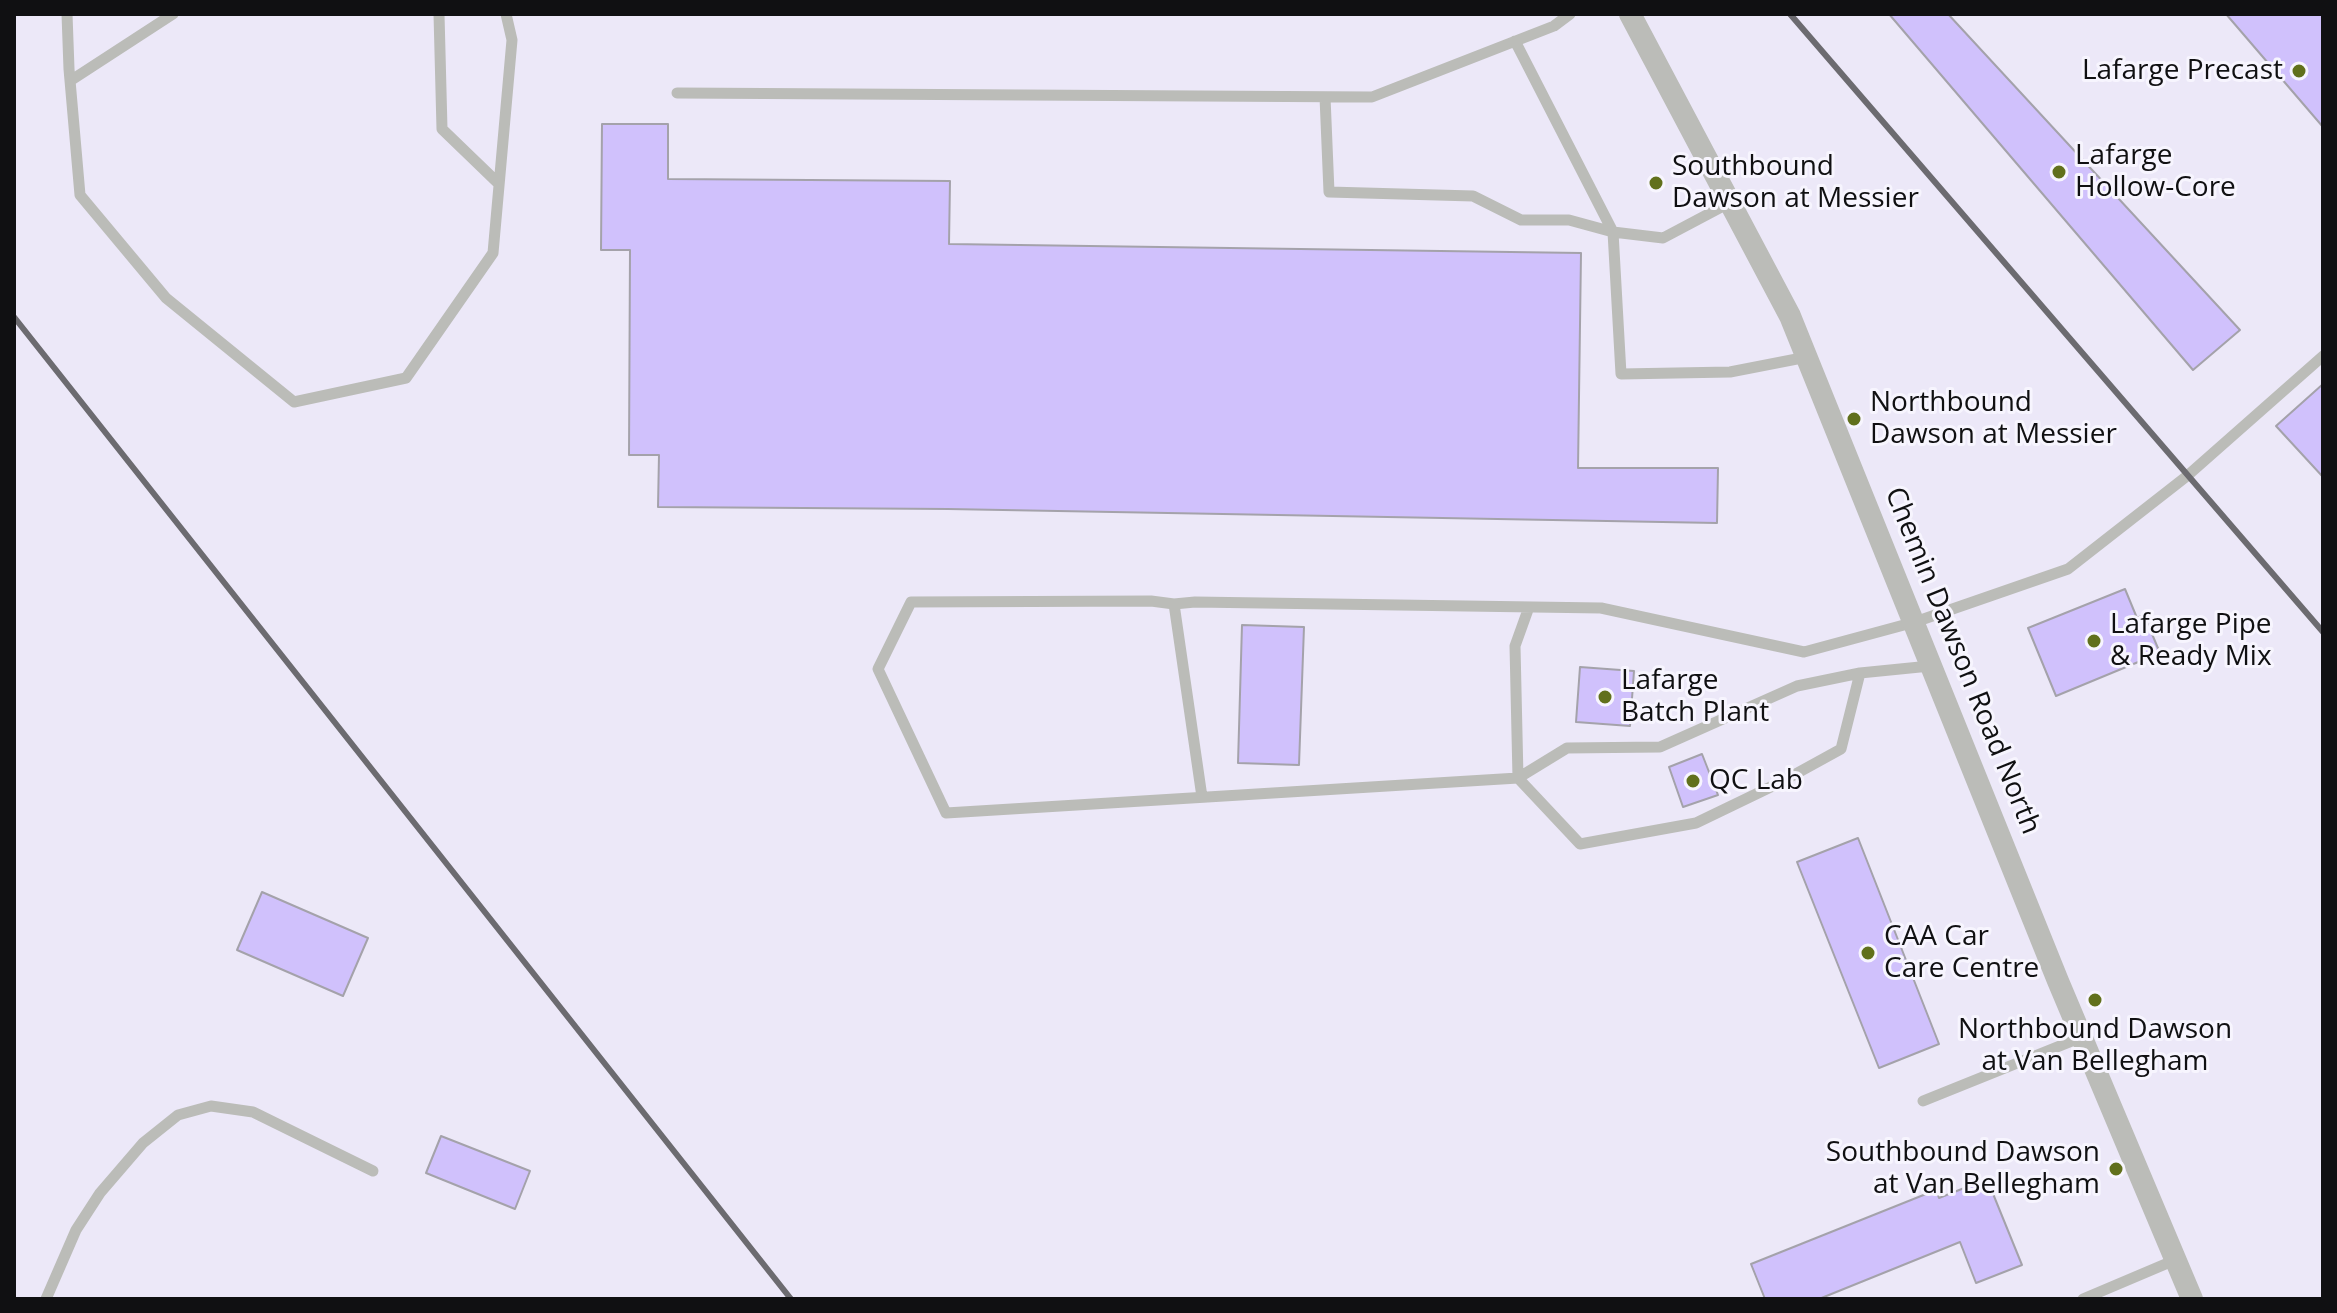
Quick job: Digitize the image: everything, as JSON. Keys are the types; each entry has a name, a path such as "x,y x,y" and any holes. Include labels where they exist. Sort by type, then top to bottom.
{"street":[{"name":"Chemin Dawson Road North","path":"1630,14 1790,316 1915,622 1930,666 2192,1299"}],"lane":[{"path":"67,14 80,195 166,298 294,402 406,378 493,253 512,40 506,14"},
{"path":"70,81 173,14"},
{"path":"439,14 442,129 499,184"},
{"path":"677,93 1372,97 1554,26 1570,14"},
{"path":"1515,41 1613,232 1621,374 1730,372 1807,357"},
{"path":"1325,97 1329,192 1473,196 1521,220 1569,220 1613,232 1663,238 1731,202"},
{"path":"1930,666 1860,673 1797,686 1660,747 1567,748 1518,778 946,813 878,669 911,602 1151,601 1174,604 1601,608 1804,652 1915,622 2068,569 2187,476 2323,356"},
{"path":"1174,604 1202,797"},
{"path":"1529,607 1515,646 1518,778 1580,844 1696,823 1841,749 1860,673"},
{"path":"1923,1101 2082,1037"},
{"path":"46,1299 76,1230 100,1193 143,1143 178,1115 211,1106 253,1112 373,1171"},
{"path":"2083,1299 2175,1260"}],"shaded area":[{"path":"14,14 2323,14 2323,1299 14,1299"}],"building":[{"name":"Lafarge Hollow-Core","path":"1889,14 1948,14 2240,330 2193,370"},
{"name":"Lafarge Precast","path":"2226,14 2323,14 2323,127"},
{"path":"602,124 668,124 668,179 950,181 949,244 1581,253 1578,468 1718,468 1717,523 658,507 659,455 629,455 630,250 601,250"},
{"path":"2323,384 2323,477 2276,426"},
{"name":"Lafarge Pipe & Ready Mix","path":"2125,589 2137,618 2144,615 2160,653 2056,696 2028,628"},
{"path":"1242,625 1304,627 1299,765 1238,763"},
{"name":"Lafarge Batch Plant","path":"1580,667 1634,671 1630,726 1576,722"},
{"name":"QC Lab","path":"1702,754 1718,795 1683,807 1669,767"},
{"name":"CAA Car Care Centre","path":"1858,838 1939,1044 1879,1068 1797,862"},
{"path":"262,892 368,938 343,996 237,950"},
{"path":"441,1136 530,1171 515,1209 426,1173"},
{"path":"1987,1179 2022,1265 1976,1283 1960,1242 1819,1299 1765,1299 1751,1264 1936,1190 1939,1198"}],"railway":[{"path":"1790,14 2323,632"},
{"path":"14,317 791,1299"}],"place":[{"name":"Lafarge Precast","path":"2299,71"},
{"name":"Lafarge Hollow-Core","path":"2059,172"},
{"name":"Southbound Dawson at Messier","path":"1656,183"},
{"name":"Northbound Dawson at Messier","path":"1854,419"},
{"name":"Lafarge Pipe & Ready Mix","path":"2094,641"},
{"name":"Lafarge Batch Plant","path":"1605,697"},
{"name":"QC Lab","path":"1693,781"},
{"name":"CAA Car Care Centre","path":"1868,953"},
{"name":"Northbound Dawson at Van Bellegham","path":"2095,1000"},
{"name":"Southbound Dawson at Van Bellegham","path":"2116,1169"}]}
